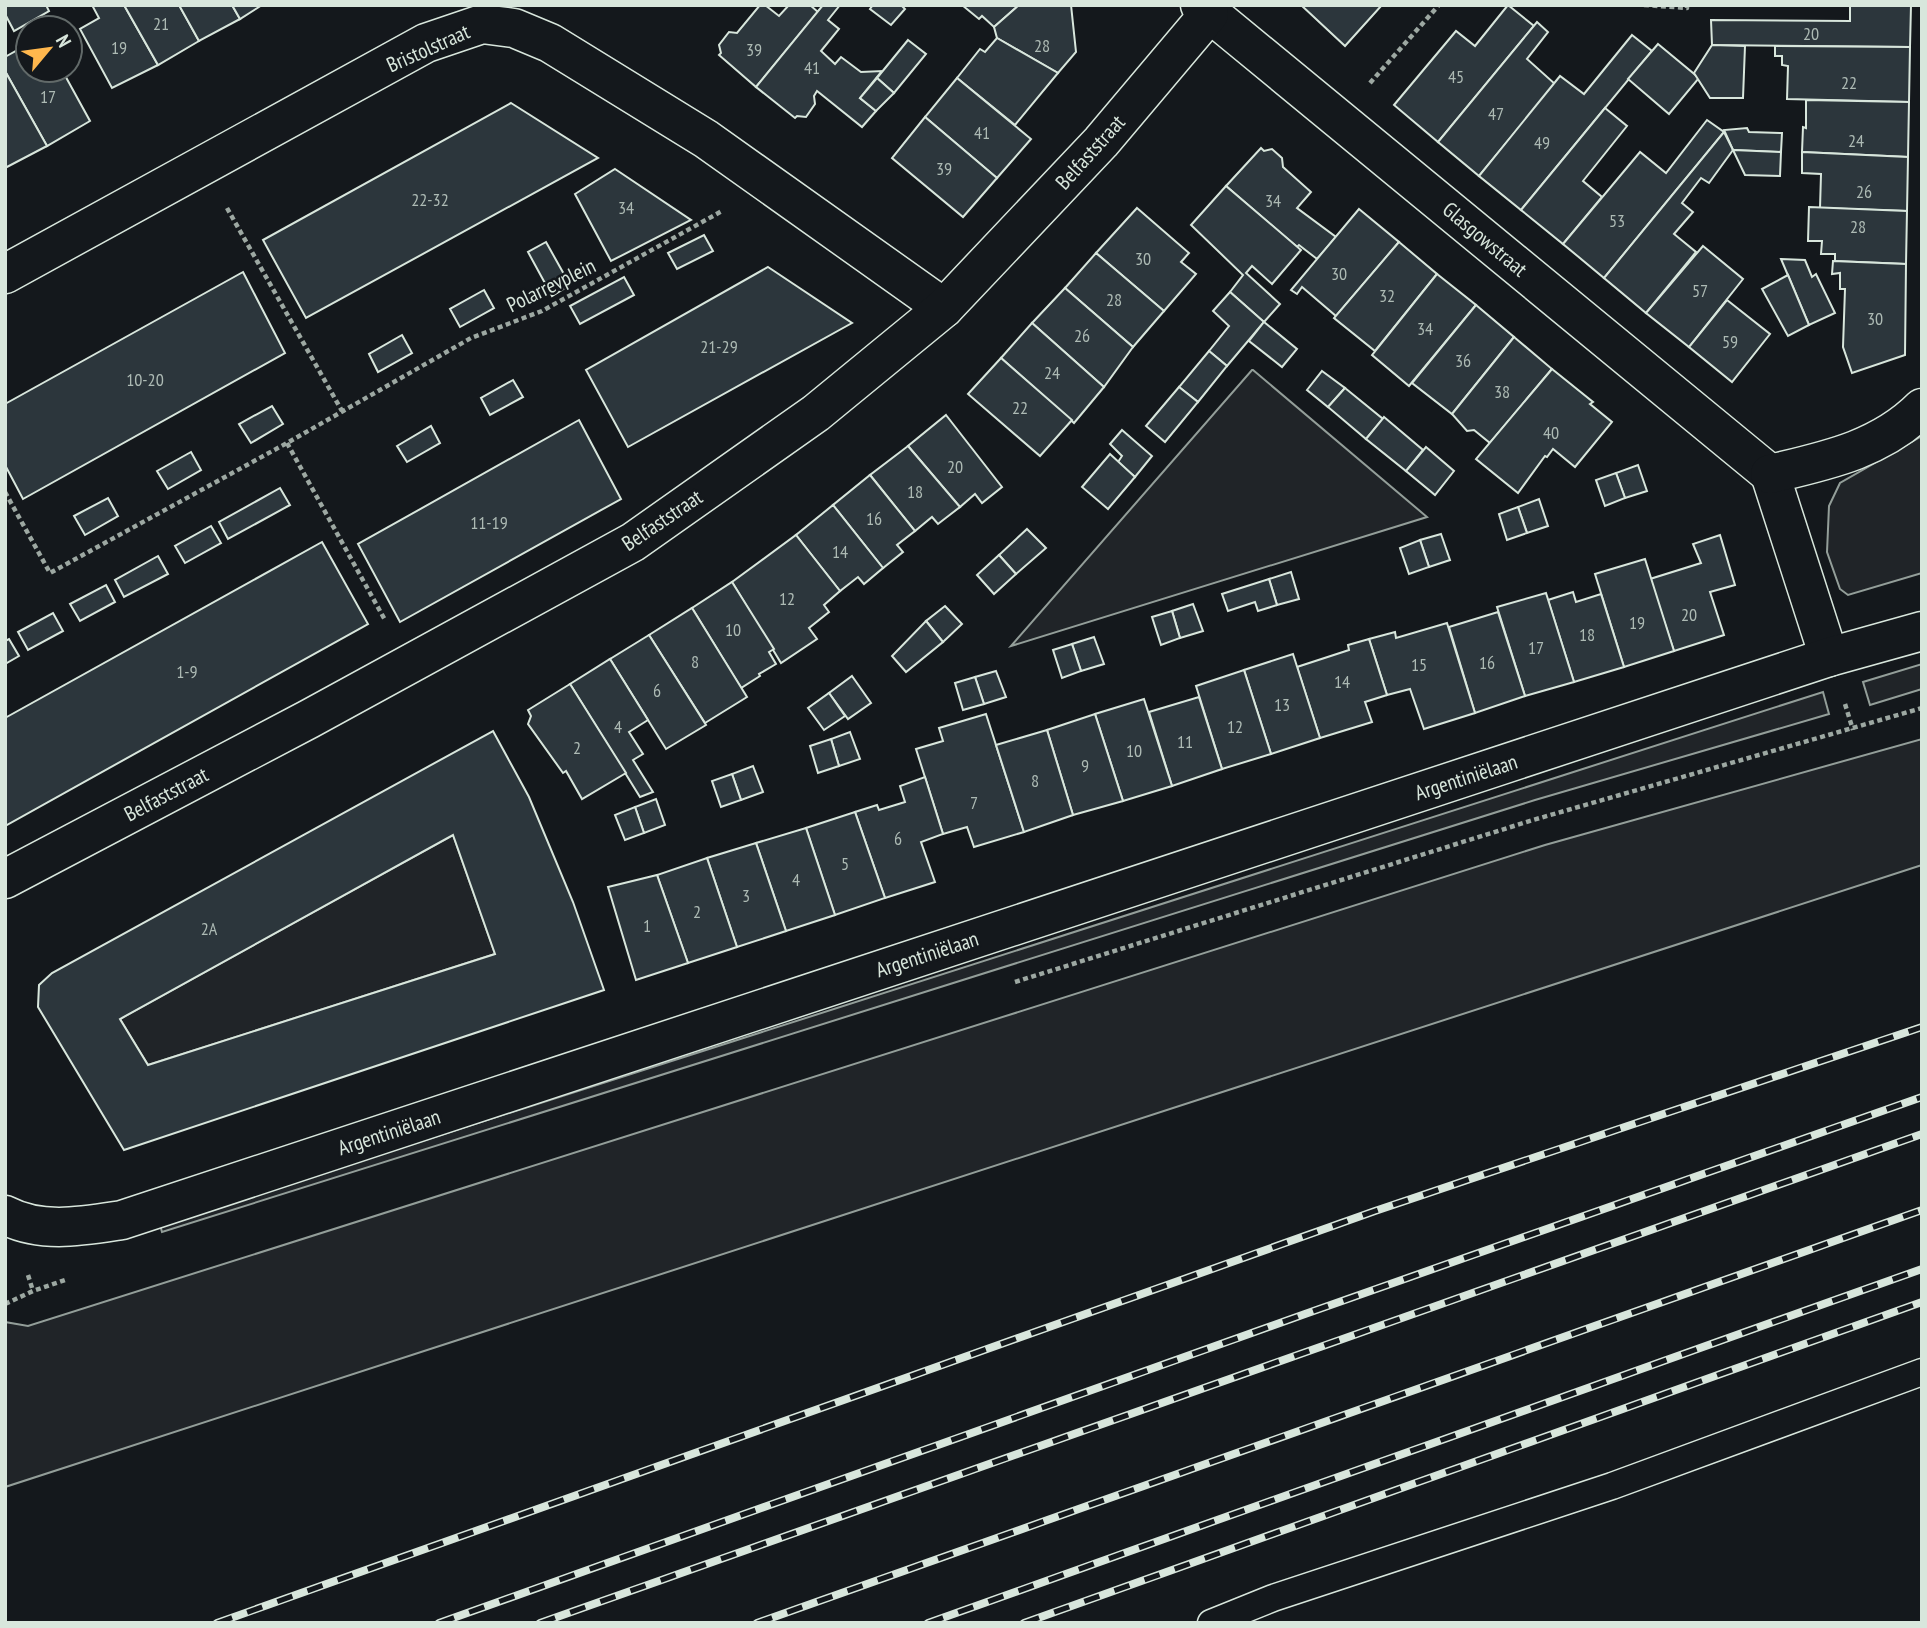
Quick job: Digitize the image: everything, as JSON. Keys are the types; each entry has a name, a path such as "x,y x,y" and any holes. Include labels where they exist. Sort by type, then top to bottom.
{"street":[{"name":"Glasgowstraat","path":"1204,10 1770,474"},
{"name":"Belfaststraat","path":"5,879 633,542 816,413 944,308 1101,142 1204,10"},
{"name":"Bristolstraat","path":"5,274 426,43 482,24 514,28 550,43 706,139 944,308"},
{"path":"1829,657 1770,474 1843,456 1904,426 1922,408"},
{"name":"Argentiniëlaan","path":"14,1219 75,1228 122,1220 1829,657 1922,631"}],"lane":[{"path":"1211,1623 1273,1598 1612,1486 1922,1372"}],"path":[{"path":"1339,118 1439,5"},
{"path":"1644,5 1687,8 1687,5"},
{"path":"204,165 342,411"},
{"name":"Polarrevplein","path":"5,492 50,573 471,338 542,311 771,183"},
{"path":"287,443 409,664"},
{"path":"1012,983 1519,825 1922,708"},
{"path":"5,1304 80,1274"}],"shaded area":[{"path":"1252,370 1427,517 1011,646"},
{"path":"1922,436 1922,573 1848,595 1840,589 1827,552 1829,506 1840,483"},
{"path":"1922,664 1922,689 1870,705 1863,682"},
{"path":"1823,692 1829,714 1535,800 162,1232 160,1225"},
{"path":"1922,739 1922,865 5,1487 5,1322 28,1326 1545,845"},
{"path":"453,835 495,954 148,1065 120,1019"}],"building":[{"path":"5,5 46,5 49,11 44,14 14,14 14,31 5,14"},
{"path":"92,5 124,5 158,65 112,88 84,36 84,27 99,18"},
{"path":"124,5 179,5 199,41 158,65"},
{"path":"179,5 232,5 240,19 199,41"},
{"path":"232,5 262,5 240,19"},
{"path":"760,5 765,5 779,16 789,5 810,5 818,12 756,87 719,55 719,45 729,32 737,33"},
{"path":"823,5 840,5 828,20 839,29 821,51 835,64 841,57 861,72 882,71 860,98 876,111 862,127 817,91 814,96 815,104 806,117 795,118 756,87"},
{"path":"873,5 901,5 905,9 891,25 870,9"},
{"path":"962,5 1019,5 994,27 982,16 979,19"},
{"path":"1019,5 1071,5 1076,52 1058,73 997,38 994,27"},
{"path":"1301,5 1382,5 1345,46"},
{"path":"1508,5 1534,26 1438,142 1394,105 1456,31 1475,46"},
{"path":"1850,5 1911,5 1910,47 1712,45 1711,20 1850,21"},
{"path":"1537,22 1548,32 1527,59 1555,84 1479,176 1438,142"},
{"path":"1632,35 1652,51 1521,210 1479,176 1560,76 1584,94"},
{"path":"997,38 1058,73 1015,125 957,78 980,49 985,52"},
{"path":"908,40 926,54 894,93 877,78"},
{"path":"1658,44 1699,78 1669,114 1628,79"},
{"path":"1712,45 1745,46 1743,98 1710,98 1694,73"},
{"path":"1775,46 1910,47 1909,102 1787,99 1788,66 1782,65 1782,56 1775,56"},
{"path":"14,52 14,84 70,84 90,121 47,146 5,71 5,57"},
{"path":"5,71 47,146 5,168"},
{"path":"877,78 894,93 876,111 860,98"},
{"path":"957,78 1031,139 997,178 925,117"},
{"path":"1806,100 1909,102 1908,157 1802,152 1803,127 1806,128"},
{"path":"511,103 598,158 306,318 263,240"},
{"path":"1605,108 1627,126 1583,181 1602,197 1563,244 1521,210"},
{"path":"925,117 997,178 963,217 892,158"},
{"path":"1707,120 1724,132 1604,278 1563,244 1640,152 1666,173"},
{"path":"1747,128 1749,132 1782,133 1781,152 1733,150 1724,130"},
{"path":"1724,132 1733,150 1709,183 1701,178 1682,203 1693,212 1674,234 1696,252 1646,313 1604,278"},
{"path":"1261,148 1264,151 1272,149 1282,158 1283,167 1311,192 1297,208 1336,237 1317,259 1299,245 1297,247 1226,186"},
{"path":"1733,150 1781,152 1780,176 1745,175"},
{"path":"1802,152 1908,157 1907,211 1820,208 1821,174 1802,173"},
{"path":"615,169 691,220 611,261 575,194"},
{"path":"1226,186 1301,250 1272,284 1252,266 1246,273 1280,304 1264,322 1230,292 1243,275 1191,225"},
{"path":"1809,207 1907,211 1906,264 1835,261 1835,254 1821,254 1822,241 1808,241"},
{"path":"1137,208 1189,253 1181,262 1196,274 1164,311 1096,253"},
{"path":"1359,209 1399,242 1336,316 1302,287 1297,294 1291,290"},
{"path":"704,235 713,251 677,269 668,253"},
{"path":"546,242 570,285 552,296 528,252"},
{"path":"1399,242 1437,274 1375,351 1334,318"},
{"path":"1703,246 1743,279 1689,347 1646,313"},
{"path":"1096,253 1164,311 1133,347 1065,288"},
{"path":"1781,259 1805,260 1812,277 1816,274 1835,313 1809,325"},
{"path":"1833,261 1906,264 1905,355 1852,373 1843,347 1845,289 1840,289 1840,273 1832,274"},
{"path":"768,267 852,323 628,447 586,370"},
{"path":"243,272 285,353 23,499 5,465 5,404"},
{"path":"1437,274 1476,305 1409,386 1372,355"},
{"path":"1788,275 1809,325 1788,336 1762,289"},
{"path":"624,277 634,295 580,324 570,306"},
{"path":"1065,288 1133,347 1104,387 1032,323"},
{"path":"484,290 494,308 460,327 450,309"},
{"path":"1230,292 1264,322 1227,366 1209,351 1229,326 1213,311"},
{"path":"1727,300 1770,334 1732,382 1689,347"},
{"path":"1476,305 1514,337 1452,414 1412,383"},
{"path":"1264,322 1297,349 1282,367 1249,341"},
{"path":"1032,323 1104,387 1074,423 1001,358"},
{"path":"402,335 412,353 378,372 369,354"},
{"path":"1514,337 1552,369 1490,443 1474,430 1467,431 1452,414"},
{"path":"1209,351 1227,366 1198,402 1179,387"},
{"path":"1001,358 1072,420 1040,456 968,394"},
{"path":"1552,369 1593,402 1590,404 1612,422 1575,467 1553,449 1518,493 1476,459"},
{"path":"1322,371 1345,388 1328,407 1307,390"},
{"path":"513,380 523,397 490,415 481,398"},
{"path":"1179,387 1198,402 1165,442 1146,426"},
{"path":"1345,388 1383,419 1366,439 1328,407"},
{"path":"272,406 283,424 251,443 239,424"},
{"path":"946,415 1002,487 982,503 975,494 960,507 908,446"},
{"path":"1384,417 1423,450 1406,471 1366,439"},
{"path":"579,420 621,499 400,622 358,544"},
{"path":"431,426 440,443 407,462 397,446"},
{"path":"1122,430 1152,456 1135,477 1118,462 1122,456 1110,444"},
{"path":"908,446 960,507 938,524 932,517 915,531 870,475"},
{"path":"1426,447 1454,471 1435,495 1406,471"},
{"path":"191,452 201,470 168,489 157,471"},
{"path":"1110,454 1135,477 1108,509 1082,487"},
{"path":"1638,465 1647,491 1625,498 1616,473"},
{"path":"1616,473 1625,498 1605,506 1596,480"},
{"path":"870,475 915,531 897,545 903,552 883,568 833,505"},
{"path":"280,488 290,505 228,539 219,522"},
{"path":"108,498 118,516 85,535 74,516"},
{"path":"1539,499 1548,526 1527,533 1518,507"},
{"path":"833,505 883,568 864,584 858,577 840,591 796,535"},
{"path":"1518,507 1527,533 1507,540 1499,514"},
{"path":"211,526 221,543 185,563 175,546"},
{"path":"1027,529 1046,548 1016,574 999,555"},
{"path":"1441,534 1450,560 1429,567 1420,540"},
{"path":"796,535 840,591 824,605 829,612 809,628 817,639 781,663 732,582"},
{"path":"1720,535 1735,585 1710,592 1724,635 1674,651 1650,579 1701,563 1693,544"},
{"path":"1420,540 1429,567 1409,574 1400,548"},
{"path":"322,542 368,624 5,826 5,718"},
{"path":"999,555 1016,574 994,594 977,575"},
{"path":"158,556 168,574 124,597 115,580"},
{"path":"1645,559 1674,651 1624,667 1595,574"},
{"path":"1291,572 1299,599 1277,605 1269,579"},
{"path":"1269,579 1277,605 1258,611 1255,602 1228,611 1222,594"},
{"path":"732,582 774,649 769,652 776,664 741,688 692,608"},
{"path":"106,585 115,602 80,621 70,604"},
{"path":"1573,592 1576,602 1601,594 1624,667 1574,682 1548,600"},
{"path":"1546,593 1574,682 1525,696 1497,607"},
{"path":"1193,604 1203,631 1180,638 1172,611"},
{"path":"945,606 962,624 943,642 926,621"},
{"path":"692,608 747,697 705,723 649,635"},
{"path":"1172,611 1180,638 1161,645 1152,617"},
{"path":"1498,612 1525,696 1475,713 1449,627"},
{"path":"53,613 63,631 28,650 18,632"},
{"path":"926,621 943,642 906,672 892,656"},
{"path":"1447,623 1475,713 1424,729 1410,689 1387,695 1369,639 1395,632 1396,638"},
{"path":"649,635 706,725 666,749 610,659"},
{"path":"1094,637 1104,664 1081,671 1072,644"},
{"path":"9,639 19,656 5,664 5,641"},
{"path":"1369,639 1387,695 1365,702 1372,722 1320,738 1297,667 1349,650 1348,645"},
{"path":"1072,644 1081,671 1062,678 1053,650"},
{"path":"1293,654 1320,738 1271,754 1244,670"},
{"path":"610,659 648,720 629,732 643,754 633,760 653,792 640,797 570,684"},
{"path":"1244,670 1271,754 1222,769 1196,686"},
{"path":"996,671 1006,697 984,704 975,677"},
{"path":"852,676 871,703 848,719 829,693"},
{"path":"975,677 984,704 963,710 955,683"},
{"path":"570,684 626,773 582,799 566,771 563,773 528,724 531,716 528,710"},
{"path":"829,693 845,716 824,730 808,708"},
{"path":"1199,697 1222,769 1172,786 1149,712"},
{"path":"1144,699 1172,786 1123,801 1095,714"},
{"path":"986,714 1024,832 974,847 967,827 943,834 916,749 943,741 939,728"},
{"path":"1095,714 1123,801 1073,815 1047,730"},
{"path":"1047,730 1073,815 1024,832 996,745"},
{"path":"493,731 529,797 573,902 604,990 124,1150 38,1007 39,985 52,973","holes":["453,835 495,954 148,1065 120,1019"]},
{"path":"850,732 860,759 839,766 831,739"},
{"path":"831,739 839,766 818,773 810,746"},
{"path":"753,766 763,792 741,800 732,774"},
{"path":"732,774 741,800 721,807 712,781"},
{"path":"925,777 943,834 921,842 935,882 885,898 855,812 877,805 879,810 905,802 900,786"},
{"path":"656,799 665,825 644,833 635,807"},
{"path":"635,807 644,833 625,840 615,815"},
{"path":"855,812 885,898 835,915 806,828"},
{"path":"806,828 835,915 786,931 756,843"},
{"path":"756,843 786,931 737,947 707,858"},
{"path":"707,858 737,947 688,963 657,875"},
{"path":"657,875 688,963 636,980 608,887"}],"railway":[{"path":"217,1623 1375,1211 1922,1027"},
{"path":"439,1623 1922,1097"},
{"path":"540,1623 1922,1134"},
{"path":"757,1623 1922,1210"},
{"path":"928,1623 1922,1269"},
{"path":"1024,1623 1922,1302"}]}
